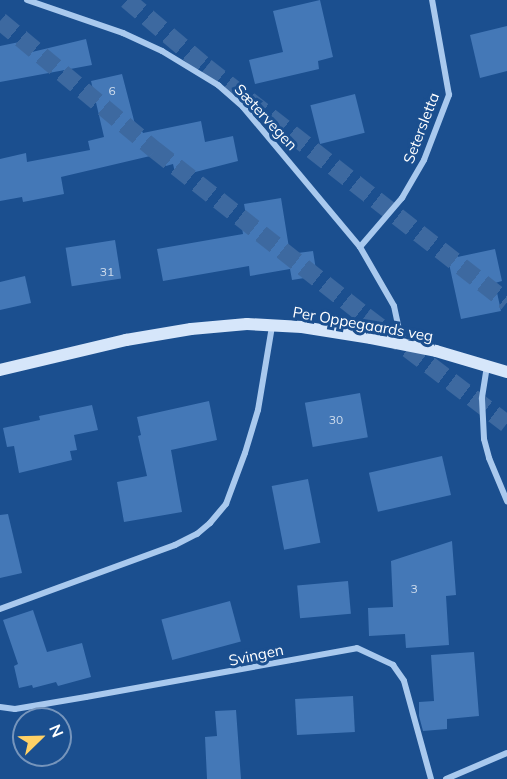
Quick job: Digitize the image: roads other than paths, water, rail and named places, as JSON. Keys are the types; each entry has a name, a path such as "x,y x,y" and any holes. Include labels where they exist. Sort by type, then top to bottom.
{"street":[{"name":"Sætervegen","path":"27,0 123,33 190,66 218,85 268,136 360,247 394,306 402,344"},
{"name":"Setersletta","path":"360,247 402,198 424,160 449,95 432,0"},
{"name":"Per Oppegaards veg","path":"0,370 161,333 221,326 272,325 337,332 402,344 507,372"},
{"path":"0,609 175,545 197,534 210,523 226,504 243,462 258,410 272,325"},
{"path":"487,366 482,399 484,439 489,458 507,501"},
{"name":"Svingen","path":"0,708 15,709 86,698 357,648 393,665 404,681 431,779"},
{"path":"446,779 507,753"}],"tunnel":[{"path":"127,0 206,67 507,302"},
{"path":"0,21 155,150 365,316 507,424"}]}
